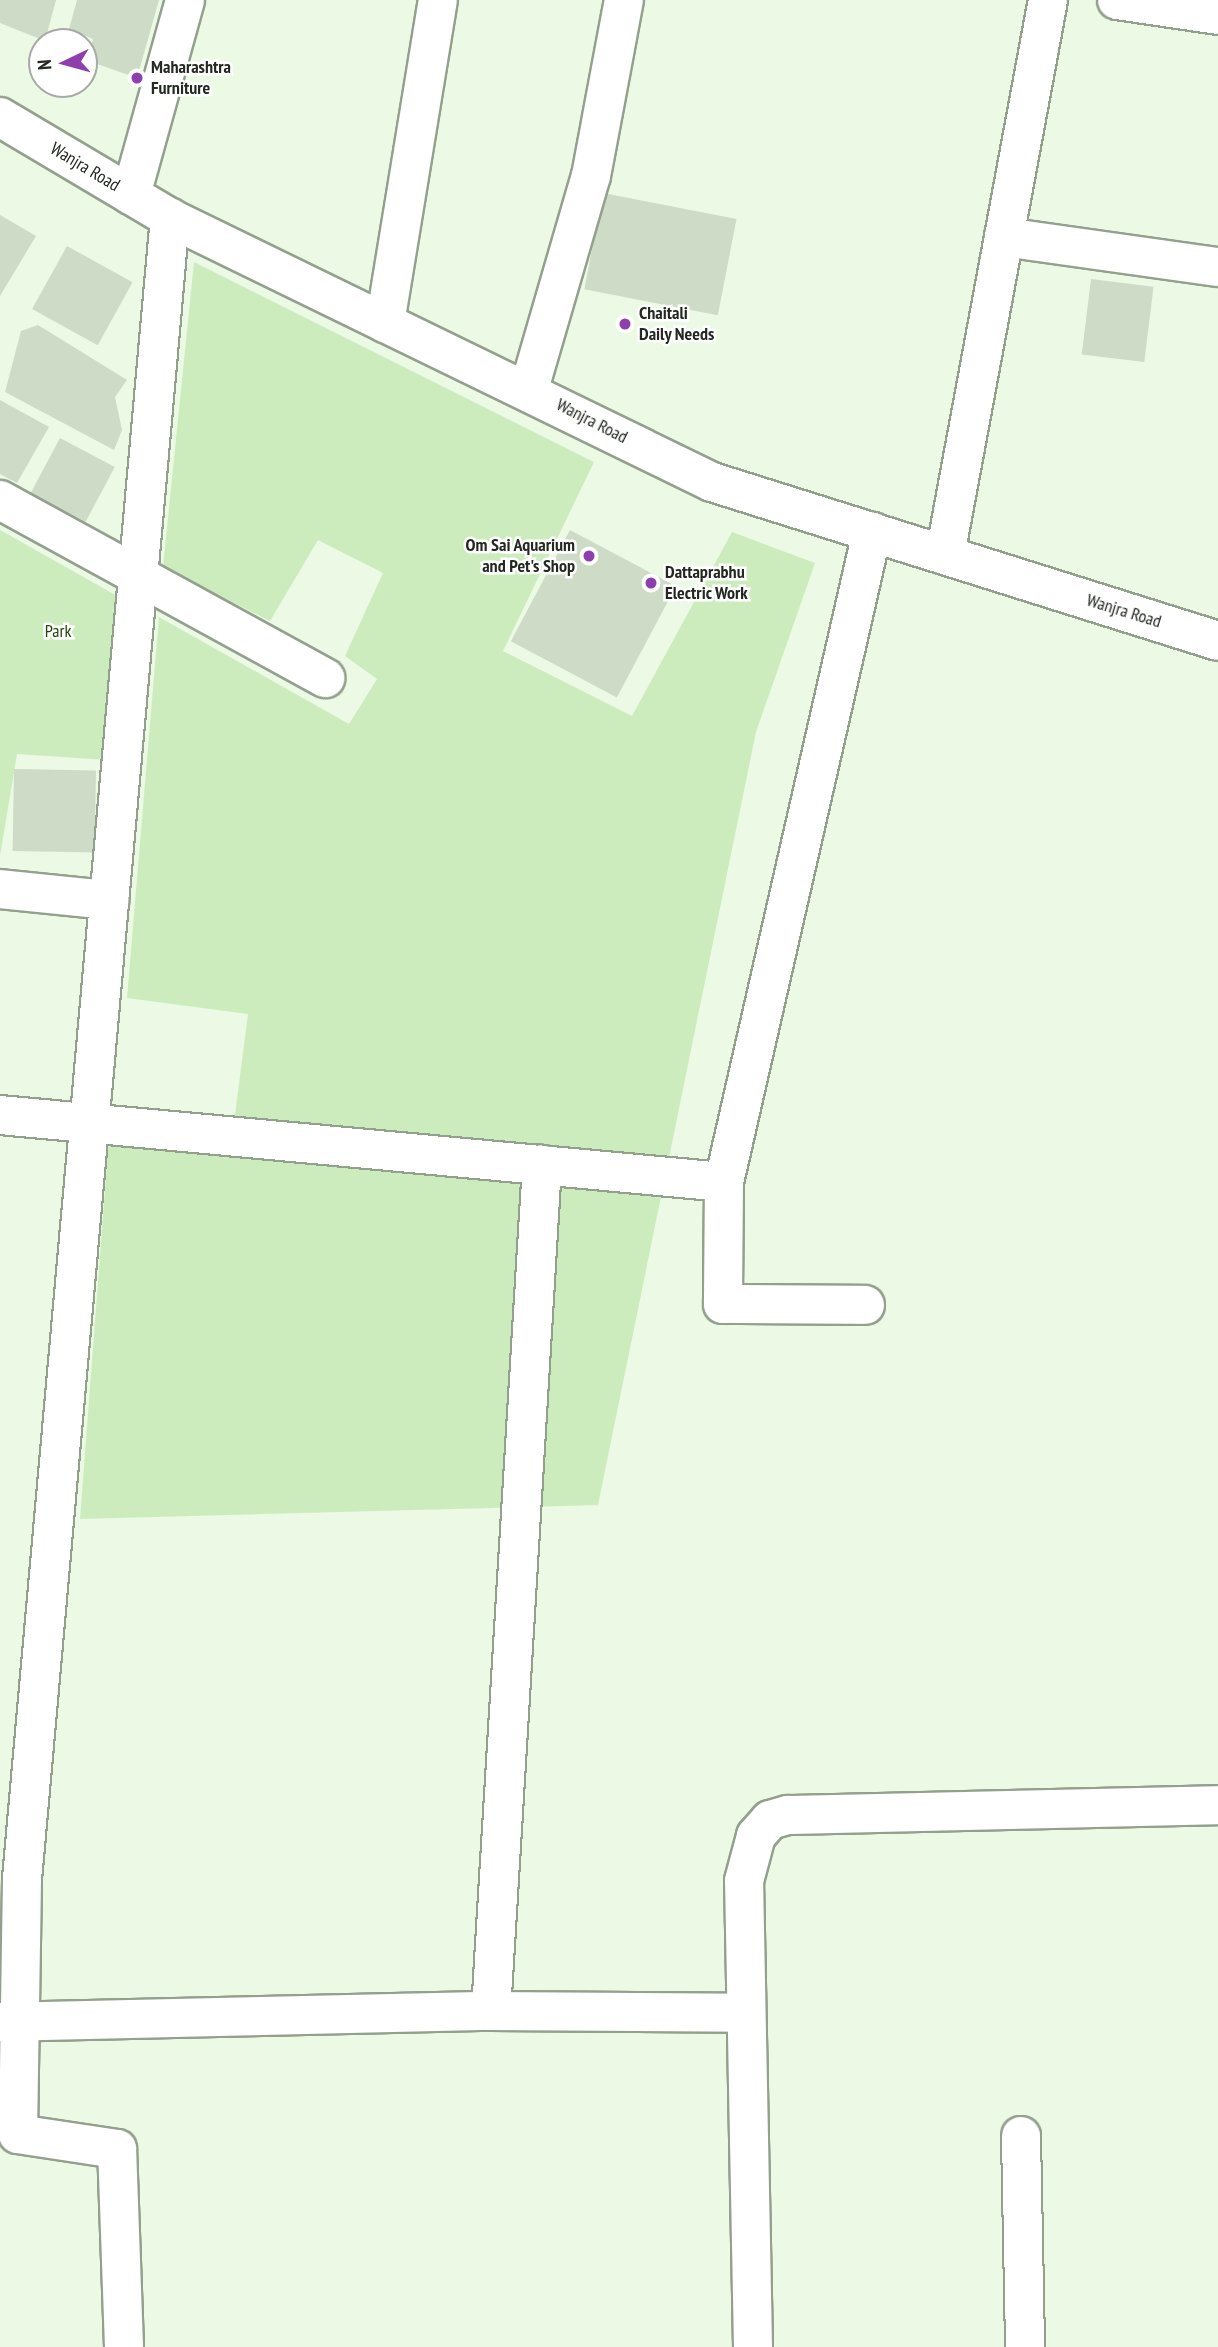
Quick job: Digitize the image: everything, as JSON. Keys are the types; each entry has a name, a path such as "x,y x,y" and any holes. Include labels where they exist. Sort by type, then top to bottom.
{"street":[{"path":"131,195 185,0"},
{"path":"385,323 439,0"},
{"path":"528,388 591,176 624,0"},
{"path":"945,555 1048,0"},
{"path":"1117,0 1218,15"},
{"name":"Wanjra Road","path":"0,117 170,218 385,323 528,388 712,482 1218,641"},
{"path":"124,2347 117,2149 18,2134 10,2022 14,1801 89,1123 170,218"},
{"path":"1004,237 1218,267"},
{"path":"0,500 138,572 324,678"},
{"path":"865,1305 723,1304 724,1182 872,532"},
{"path":"0,889 109,900"},
{"path":"0,1115 724,1182"},
{"path":"491,2011 542,1165"},
{"path":"753,2347 744,1881 756,1836 770,1820 1218,1805"},
{"path":"10,2022 491,2011 746,2013"},
{"path":"1021,2136 1025,2347"}],"green space":[{"path":"194,262 594,462 503,651 632,716 732,532 815,563 756,732 598,1505 80,1519 109,1137 231,1146 248,1014 127,998 159,617 349,724 377,679 345,656 383,573 318,540 270,621 163,567"},
{"name":"Park","path":"0,530 119,597 108,760 17,754 0,856"}],"building":[{"path":"0,0 56,0 48,28 28,28 28,34 0,23"},
{"path":"77,0 159,0 137,78 98,64 98,28 69,28"},
{"path":"603,193 737,219 718,315 584,289"},
{"path":"0,215 36,236 0,296"},
{"path":"67,246 133,282 98,345 32,309"},
{"path":"1091,279 1154,287 1144,362 1082,354"},
{"path":"38,325 127,380 115,397 122,430 114,450 5,392 21,331"},
{"path":"0,400 49,427 17,483 0,474"},
{"path":"60,438 115,467 86,522 31,493"},
{"path":"570,530 676,586 617,698 511,641"},
{"path":"14,769 96,770 95,852 13,851"}],"place":[{"name":"Maharashtra Furniture","path":"137,78"},
{"name":"Chaitali Daily Needs","path":"625,324"},
{"name":"Om Sai Aquarium and Pet's Shop","path":"589,556"},
{"name":"Dattaprabhu Electric Work","path":"651,583"}]}
